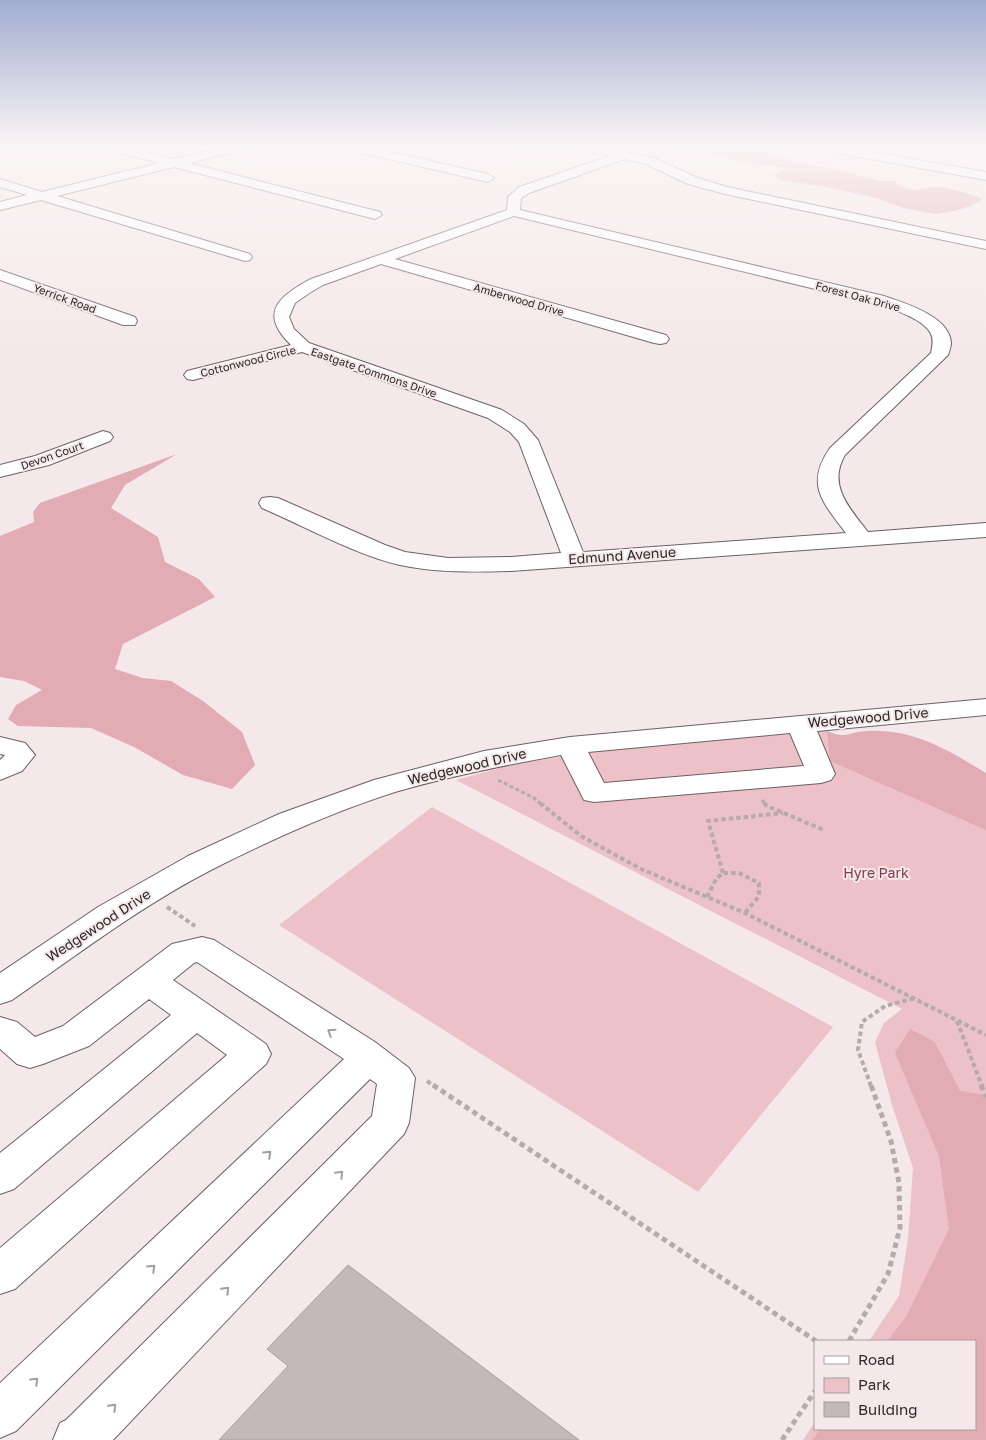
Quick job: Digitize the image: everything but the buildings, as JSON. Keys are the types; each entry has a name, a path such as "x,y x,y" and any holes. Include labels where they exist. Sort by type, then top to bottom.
{"street":[{"path":"102,214 245,258"},
{"name":"Eastgate Commons Drive","path":"507,214 317,282 294,295 286,303 282,311 282,322 286,331 303,347 486,410 517,428 528,440 535,454 574,558"},
{"name":"Forest Oak Drive","path":"522,214 878,300 912,312 935,327 942,338 943,347 939,355 837,452 829,462 825,474 828,489 837,507 861,538"},
{"path":"839,214 986,245"},
{"name":"Amberwood Drive","path":"379,259 660,339"},
{"name":"Yerrick Road","path":"0,275 129,321"},
{"name":"Cottonwood Circle","path":"193,375 303,347"},
{"name":"Devon Court","path":"0,471 42,461 102,437"},
{"name":"Edmund Avenue","path":"270,503 378,550 416,561 467,566 986,530"},
{"name":"Wedgewood Drive","path":"0,991 110,915 199,863 290,820 384,786 467,764 570,745 986,707"},
{"path":"570,745 594,793 821,774 800,723"},
{"path":"0,746 15,749 21,755 12,765 0,771"},
{"path":"0,1031 4,1032 30,1054 76,1036 184,953 202,949 369,1057 396,1078 390,1123 83,1437 77,1440"},
{"path":"0,1275 253,1054 149,981"},
{"path":"0,1177 196,1014"},
{"path":"0,1415 369,1057"}],"path":[{"path":"467,764 534,798 581,836 641,869 745,913 986,1035"},
{"path":"744,780 768,806 824,830"},
{"path":"723,873 708,821 783,813"},
{"path":"707,897 716,879 723,873 739,873 759,883 761,892 758,900 745,913"},
{"path":"146,893 204,932"},
{"path":"850,1340 888,1274 900,1228 899,1183 891,1141 858,1050 862,1022 885,1006 915,998"},
{"path":"957,1020 986,1097"},
{"path":"419,1076 815,1340"},
{"path":"782,1440 814,1393"}],"green space":[{"name":"Hyre Park","path":"827,731 986,800 986,1440 803,1440 814,1424 814,1430 976,1430 976,1340 870,1340 899,1296 908,1239 913,1168 892,1105 875,1042 884,1023 902,1009 456,780 518,763 623,748"},
{"path":"432,807 833,1027 698,1192 279,925"}],"shaded area":[{"path":"177,454 125,485 111,508 158,537 165,562 199,579 215,597 123,644 115,669 143,678 171,681 203,701 242,732 255,765 232,789 183,775 134,747 91,728 18,726 8,719 16,705 42,690 24,681 0,677 0,536 34,522 33,512 40,503"},
{"path":"827,731 844,735 862,731 885,731 916,737 958,756 986,773 986,830 830,761"},
{"path":"910,1029 935,1042 960,1091 986,1095 986,1440 812,1440 820,1430 976,1430 976,1340 888,1340 906,1317 949,1229 939,1156 895,1053"}]}
